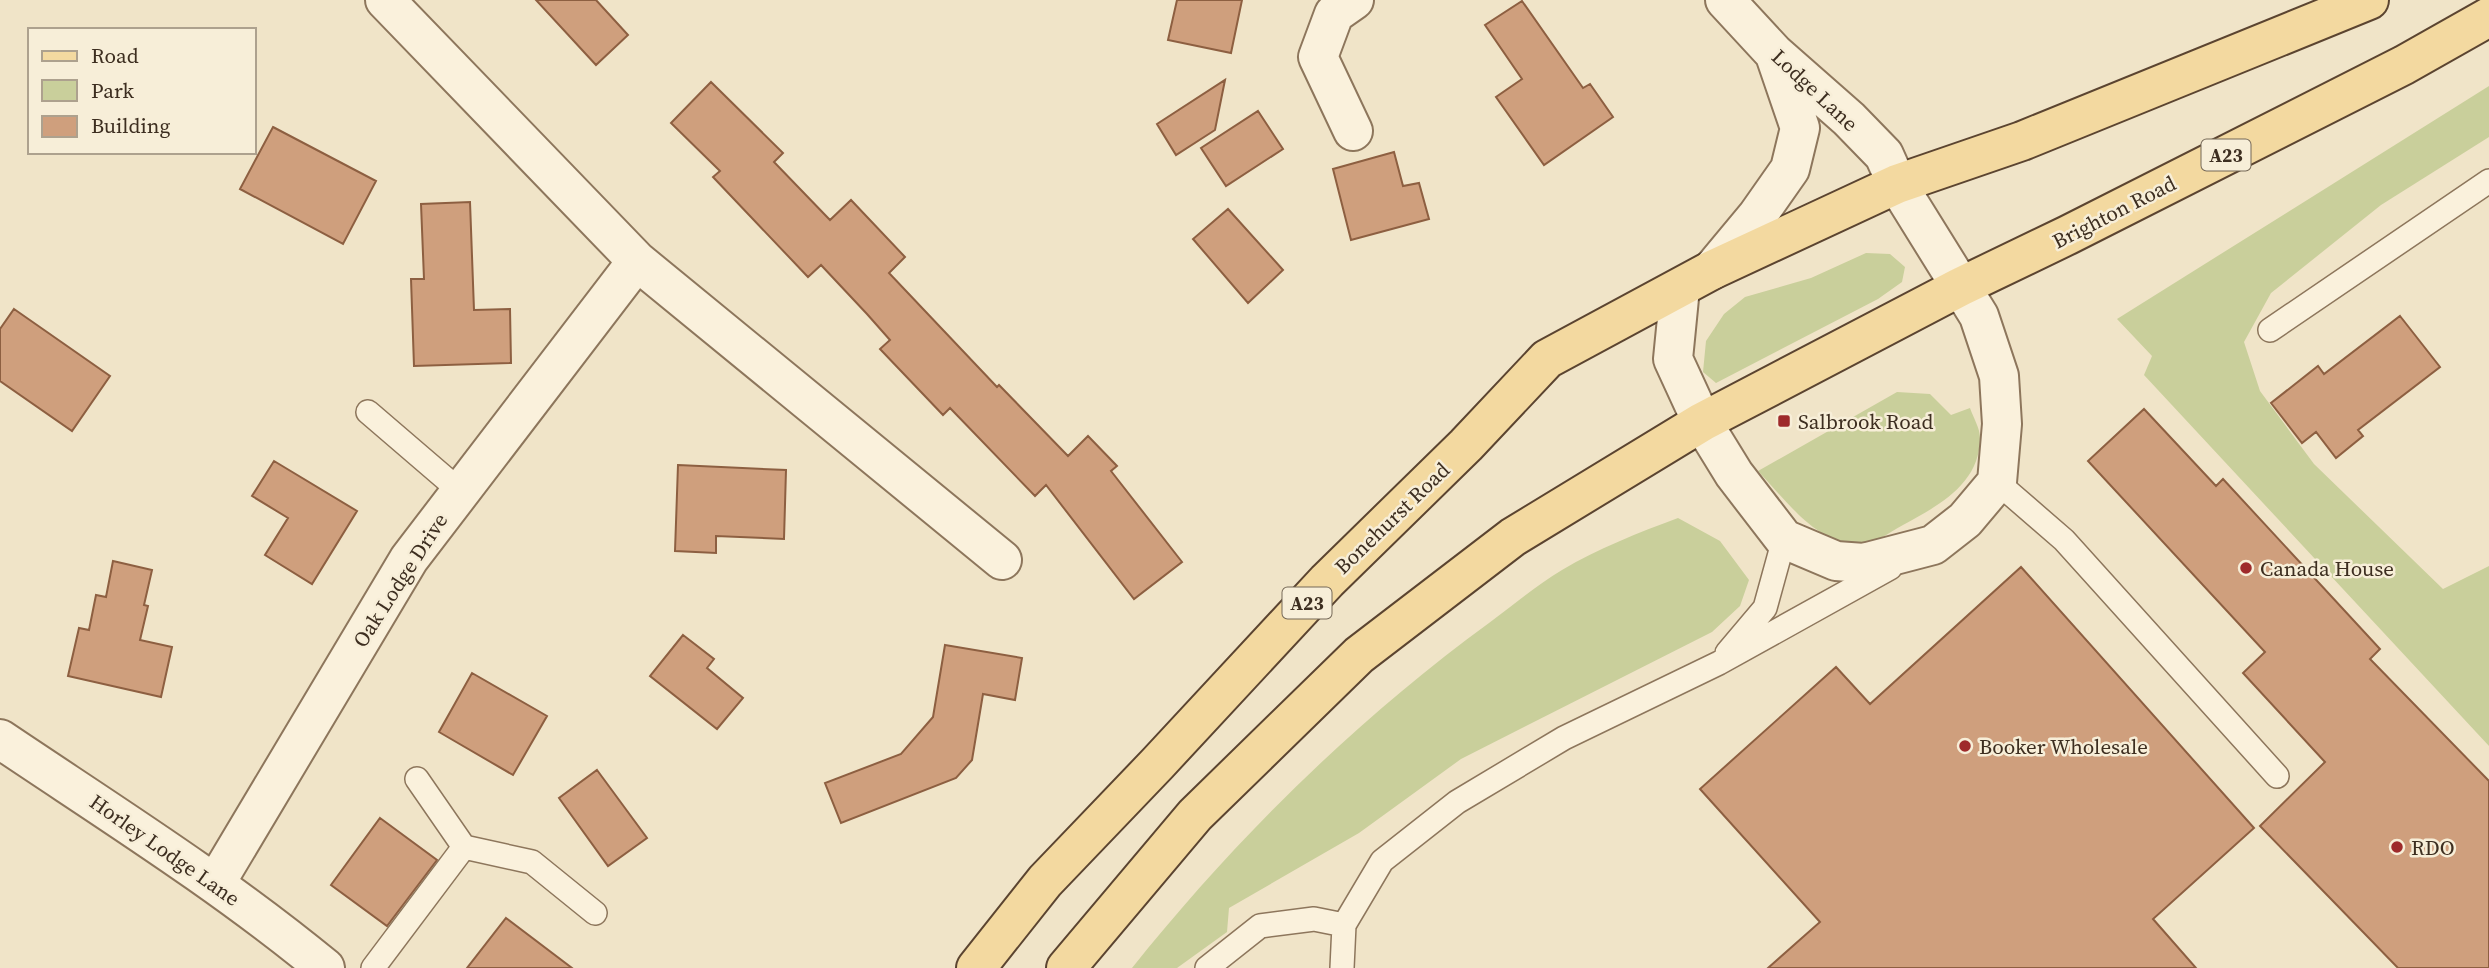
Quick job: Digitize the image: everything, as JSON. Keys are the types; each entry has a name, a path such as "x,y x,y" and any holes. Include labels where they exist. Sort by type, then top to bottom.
{"main road":[{"name":"A23","path":"1897,184 2022,141 2369,0"},
{"name":"Brighton Road","path":"1960,287 2392,72 2489,17"},
{"name":"Bonehurst Road","path":"976,968 1045,881 1327,581 1466,445 1547,359 1696,279 1897,184"},
{"name":"A23","path":"1066,968 1195,815 1359,655 1513,537 1702,422 1960,287"}],"street":[{"path":"385,0 638,261 1002,560"},
{"path":"1353,131 1318,57 1334,14 1354,0"},
{"name":"Lodge Lane","path":"1725,0 1774,53 1849,119 1884,155 1897,184"},
{"path":"1774,53 1800,128 1790,169 1757,216 1696,279 1673,359 1702,422 1734,474 1784,539 1836,561 1864,564 1933,545 1965,520 1997,482 2003,424 1999,376 1979,316 1897,184"},
{"name":"Oak Lodge Drive","path":"215,884 409,559 638,261"},
{"name":"Horley Lodge Lane","path":"0,739 215,884 284,934 325,968"}],"lane":[{"path":"2270,330 2489,181"},
{"path":"369,412 460,491"},
{"path":"1997,482 2064,540 2277,776"},
{"path":"1719,663 1765,608 1784,539"},
{"path":"1342,968 1344,925 1382,861 1457,802 1564,738 1719,663 1933,545"},
{"path":"417,779 464,847 532,862 595,914"},
{"path":"373,968 464,847"},
{"path":"1207,968 1260,926 1314,919 1344,925"}],"green space":[{"path":"2489,86 2489,137 2381,205 2271,293 2244,342 2260,391 2314,464 2443,589 2489,566 2489,746 2144,375 2152,356 2117,319"},
{"path":"1866,253 1890,254 1905,267 1902,282 1878,299 1716,383 1703,372 1706,341 1724,314 1745,297 1811,278"},
{"path":"1897,392 1930,394 1951,415 1970,408 1980,438 1973,468 1955,492 1930,510 1879,539 1854,545 1825,535 1800,516 1758,471"},
{"path":"1678,518 1720,541 1749,580 1740,606 1712,632 1461,759 1359,833 1229,908 1227,932 1177,968 1132,968 1213,873 1299,783 1440,660 1525,595 1575,562"}],"building":[{"path":"536,0 596,0 628,35 596,65"},
{"path":"1177,0 1242,0 1231,53 1168,40"},
{"path":"1522,1 1583,88 1590,84 1613,117 1544,165 1496,97 1522,79 1485,25"},
{"path":"1225,80 1215,130 1176,155 1157,124"},
{"path":"711,82 783,153 774,162 830,220 851,200 905,257 889,273 997,387 999,385 1068,456 1088,436 1117,466 1111,471 1182,562 1134,599 1046,485 1035,496 950,408 943,415 880,349 890,340 867,314 821,265 808,277 713,177 720,171 671,123"},
{"path":"1258,111 1283,149 1226,186 1201,148"},
{"path":"273,127 376,181 343,244 240,189"},
{"path":"1394,152 1403,186 1419,183 1429,219 1351,240 1333,169"},
{"path":"470,202 474,310 510,309 511,363 414,366 411,279 424,279 421,204"},
{"path":"1228,209 1283,270 1248,303 1193,239"},
{"path":"14,309 110,376 72,431 0,381 0,329"},
{"path":"2400,316 2440,367 2358,430 2363,436 2336,458 2316,432 2302,443 2271,403 2318,366 2324,374"},
{"path":"2144,409 2216,486 2223,479 2380,649 2370,659 2489,781 2489,968 2398,968 2260,826 2325,762 2243,673 2265,652 2088,461"},
{"path":"274,461 357,511 312,584 265,555 288,518 252,496"},
{"path":"678,465 786,470 784,539 716,536 716,553 675,551"},
{"path":"113,561 152,570 144,605 148,606 140,640 172,647 161,697 68,676 79,628 89,630 96,595 106,597"},
{"name":"Booker Wholesale","path":"2021,567 2254,828 2153,919 2196,968 1768,968 1820,922 1700,789 1836,667 1870,704"},
{"path":"683,635 714,659 707,668 743,698 717,729 650,676"},
{"path":"945,645 1022,658 1015,700 983,694 972,760 956,778 841,823 825,783 901,754 933,717"},
{"path":"472,673 547,716 513,775 439,732"},
{"path":"597,770 647,838 608,866 559,798"},
{"path":"380,818 437,860 387,926 331,885"},
{"path":"506,918 572,968 467,968"}],"place":[{"name":"Salbrook Road","path":"1784,421"},
{"name":"Canada House","path":"2246,568"},
{"name":"Booker Wholesale","path":"1965,746"},
{"name":"RDO","path":"2397,847"}]}
